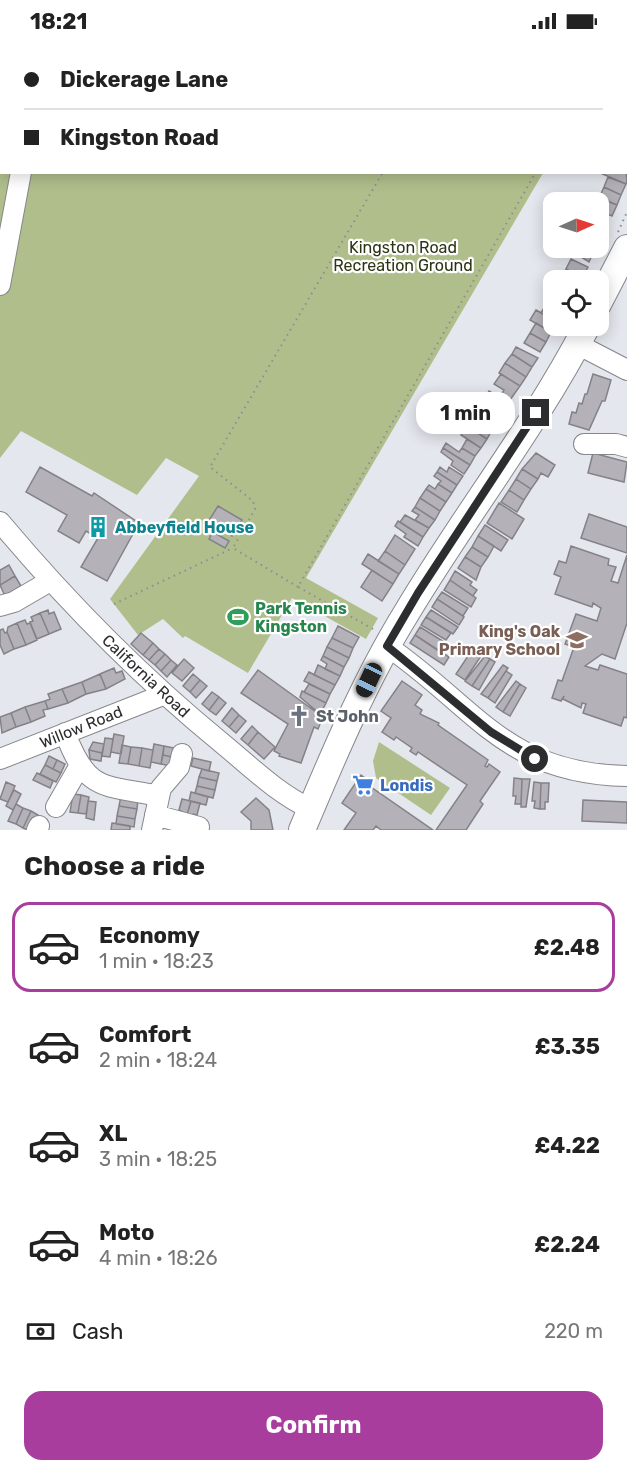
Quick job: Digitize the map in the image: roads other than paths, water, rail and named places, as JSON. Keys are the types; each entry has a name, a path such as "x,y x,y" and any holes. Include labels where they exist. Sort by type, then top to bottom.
{"main road":[{"path":"609,283 627,248"},
{"path":"307,820 380,637 418,593 536,413 581,336"}],"street":[{"path":"0,285 21,174"},
{"path":"584,336 627,370"},
{"path":"584,444 616,444 627,447"},
{"name":"California Road","path":"0,522 50,581 163,695 295,802 307,820"},
{"path":"0,606 14,602 50,581"},
{"path":"380,637 491,732 521,752 559,766 627,776"},
{"name":"Willow Road","path":"0,759 163,695"},
{"path":"65,733 79,767 94,781 156,814 199,827"},
{"path":"156,814 161,788 179,766 182,754"},
{"path":"56,807 79,767"}],"place":[{"name":"Abbeyfield House","path":"98,527"},
{"name":"Park Tennis Kingston","path":"238,617"},
{"name":"King's Oak Primary School","path":"577,640"},
{"name":"St John","path":"299,716"},
{"name":"Londis","path":"363,785"}],"park label":[{"name":"Kingston Road Recreation Ground","path":"403,256"}]}
